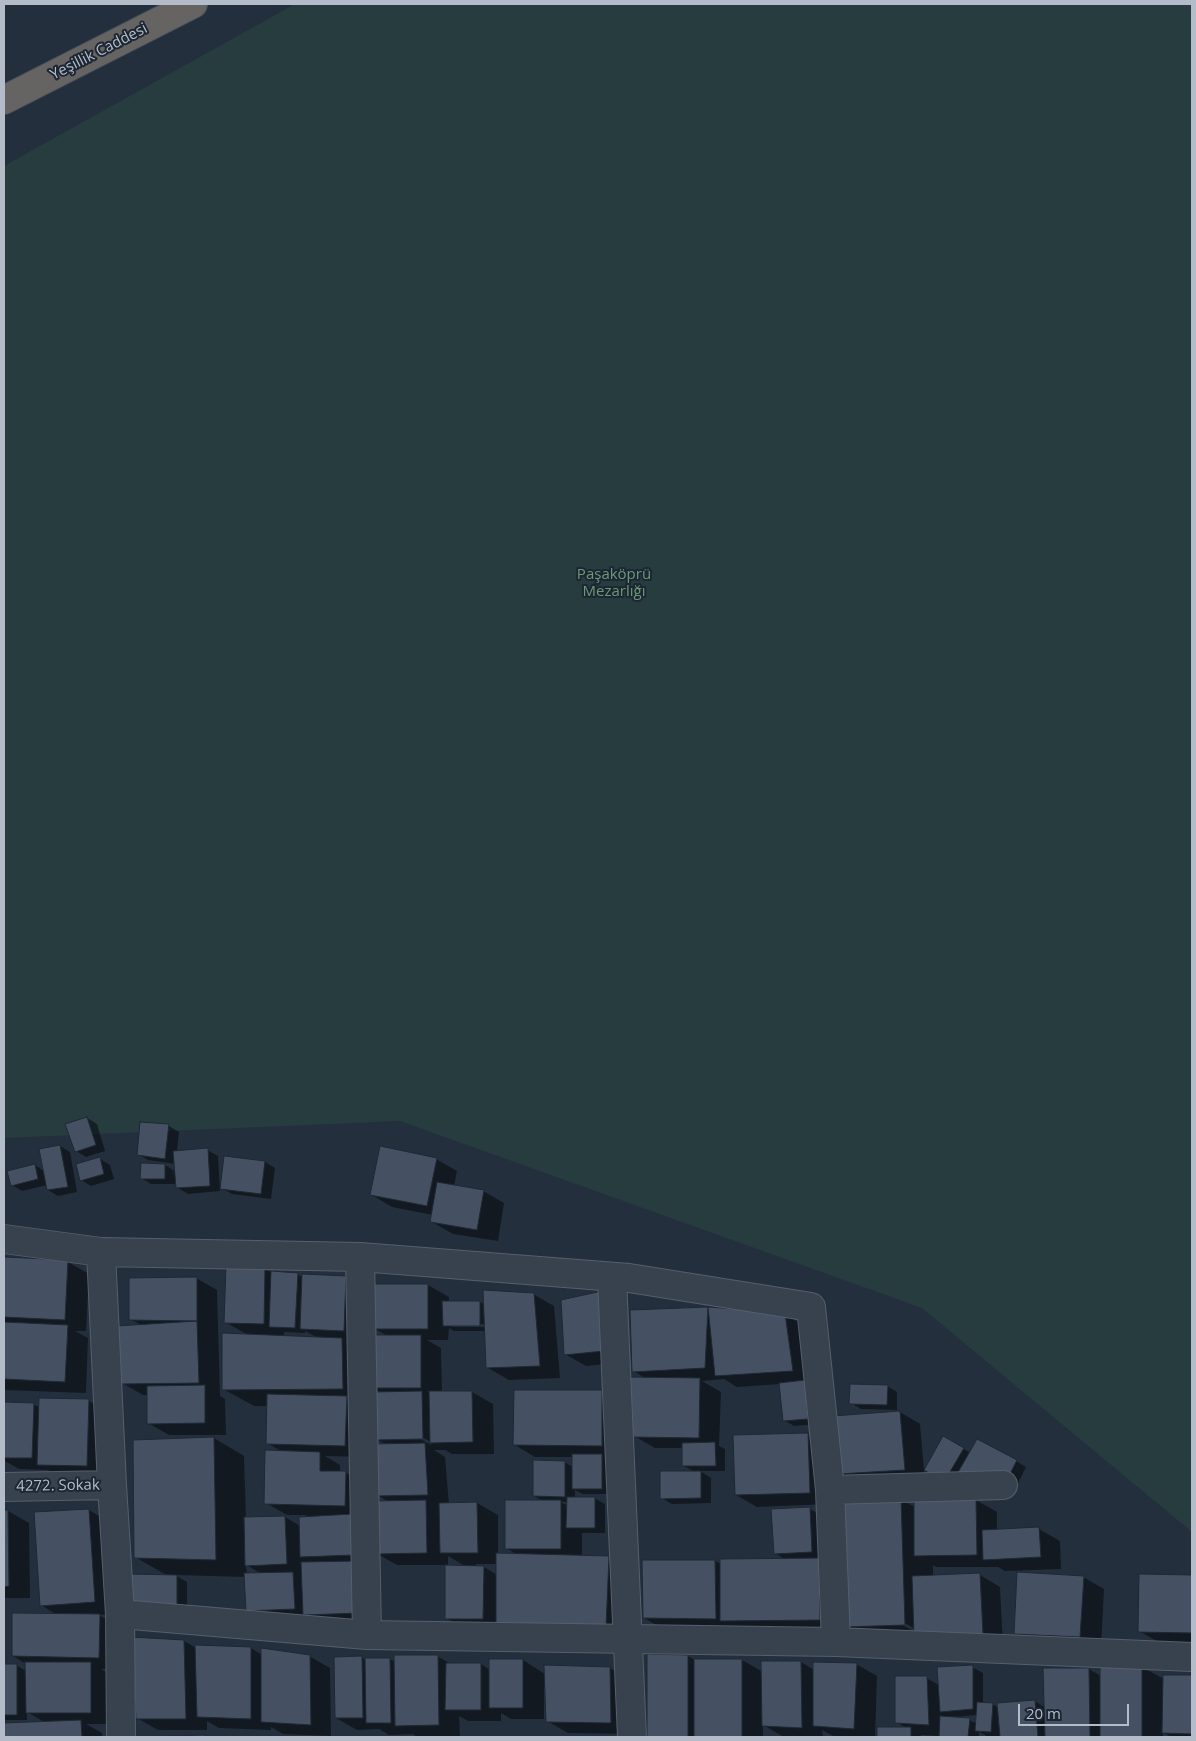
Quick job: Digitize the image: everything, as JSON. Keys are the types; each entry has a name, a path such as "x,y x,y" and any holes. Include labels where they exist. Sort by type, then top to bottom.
{"highway":[{"name":"Yeşillik Caddesi","path":"4,100 193,4"}],"street":[{"path":"4,1239 101,1252 360,1257 629,1278 811,1307 830,1490 836,1642"},
{"path":"101,1252 120,1614 121,1737"},
{"path":"360,1257 367,1635"},
{"path":"612,1278 632,1737"},
{"name":"4272. Sokak","path":"4,1487 112,1485"},
{"path":"830,1490 1003,1485"},
{"path":"120,1614 367,1635 836,1642 1192,1658"}],"green space":[{"name":"Paşaköprü Mezarlığı","path":"295,4 1192,4 1192,1532 922,1308 400,1121 4,1138 4,166"}],"building":[{"path":"87,1117 96,1145 75,1152 65,1124"},
{"path":"140,1122 169,1124 165,1159 137,1155"},
{"path":"60,1145 68,1187 47,1190 39,1149"},
{"path":"380,1146 437,1158 427,1206 370,1195"},
{"path":"208,1148 210,1186 176,1188 173,1151"},
{"path":"224,1156 265,1161 261,1194 220,1189"},
{"path":"100,1157 104,1174 80,1181 76,1164"},
{"path":"141,1163 165,1164 165,1179 140,1179"},
{"path":"35,1164 38,1179 11,1186 7,1171"},
{"path":"437,1182 484,1190 477,1230 430,1222"},
{"path":"4,1257 68,1260 65,1320 4,1317"},
{"path":"226,1266 265,1268 264,1324 224,1323"},
{"path":"271,1271 298,1273 295,1328 269,1327"},
{"path":"302,1274 346,1276 344,1331 300,1329"},
{"path":"197,1277 197,1321 129,1320 129,1278"},
{"path":"372,1284 428,1284 428,1329 372,1329"},
{"path":"483,1290 534,1293 540,1366 486,1368"},
{"path":"602,1291 604,1351 564,1355 561,1300"},
{"path":"442,1301 480,1301 480,1326 443,1326"},
{"path":"708,1307 705,1368 632,1372 630,1310"},
{"path":"708,1307 785,1313 793,1371 715,1376"},
{"path":"197,1321 199,1383 121,1384 117,1326"},
{"path":"4,1322 68,1325 65,1382 4,1379"},
{"path":"222,1333 342,1338 343,1389 222,1390"},
{"path":"371,1335 421,1335 421,1388 371,1388"},
{"path":"627,1377 700,1378 699,1438 633,1437"},
{"path":"805,1380 808,1419 783,1421 779,1383"},
{"path":"850,1384 888,1385 887,1405 849,1404"},
{"path":"205,1385 205,1423 147,1424 147,1386"},
{"path":"514,1390 602,1390 602,1446 513,1445"},
{"path":"422,1391 423,1439 375,1440 373,1392"},
{"path":"429,1391 472,1391 473,1442 430,1443"},
{"path":"267,1394 347,1396 345,1446 266,1444"},
{"path":"39,1398 89,1399 87,1466 37,1465"},
{"path":"4,1402 34,1403 32,1458 4,1458"},
{"path":"900,1411 905,1470 838,1474 833,1416"},
{"path":"808,1433 810,1493 735,1495 733,1435"},
{"path":"943,1436 964,1448 944,1482 924,1470"},
{"path":"214,1437 216,1560 134,1558 133,1440"},
{"path":"977,1439 1017,1460 1008,1478 957,1474"},
{"path":"715,1442 716,1466 682,1466 682,1443"},
{"path":"425,1443 428,1495 375,1496 372,1444"},
{"path":"265,1450 320,1452 320,1471 346,1471 345,1506 264,1504"},
{"path":"572,1454 602,1454 602,1489 572,1489"},
{"path":"533,1460 565,1461 565,1497 533,1496"},
{"path":"660,1471 701,1471 701,1498 660,1499"},
{"path":"567,1497 595,1497 595,1528 566,1528"},
{"path":"901,1498 905,1625 843,1627 838,1499"},
{"path":"914,1499 976,1499 977,1555 914,1556"},
{"path":"426,1500 427,1553 375,1554 374,1501"},
{"path":"505,1500 561,1500 561,1549 505,1549"},
{"path":"477,1502 478,1553 440,1553 439,1503"},
{"path":"810,1507 812,1552 774,1554 771,1509"},
{"path":"89,1509 95,1602 40,1606 34,1512"},
{"path":"4,1510 8,1510 9,1586 4,1587"},
{"path":"353,1514 354,1555 300,1557 299,1517"},
{"path":"285,1516 287,1564 245,1566 244,1517"},
{"path":"1039,1527 1041,1557 983,1560 982,1530"},
{"path":"496,1553 609,1556 606,1627 496,1623"},
{"path":"819,1558 820,1620 720,1621 720,1559"},
{"path":"642,1560 715,1560 716,1619 643,1618"},
{"path":"358,1561 360,1613 303,1615 301,1562"},
{"path":"445,1565 484,1566 483,1619 445,1619"},
{"path":"293,1572 295,1609 246,1611 244,1573"},
{"path":"1017,1572 1084,1576 1080,1637 1014,1634"},
{"path":"980,1573 983,1634 914,1636 912,1576"},
{"path":"129,1574 177,1575 177,1606 128,1604"},
{"path":"1139,1574 1192,1575 1192,1633 1138,1632"},
{"path":"12,1613 100,1614 99,1658 12,1656"},
{"path":"131,1637 184,1640 186,1719 136,1719"},
{"path":"195,1645 251,1647 251,1719 197,1717"},
{"path":"261,1648 310,1655 311,1725 261,1722"},
{"path":"647,1654 688,1655 688,1737 647,1737"},
{"path":"394,1655 438,1655 439,1725 395,1726"},
{"path":"362,1656 363,1718 335,1718 334,1657"},
{"path":"365,1658 390,1658 391,1723 366,1723"},
{"path":"489,1659 523,1659 523,1708 489,1708"},
{"path":"694,1659 742,1659 742,1737 694,1737"},
{"path":"761,1661 801,1661 802,1728 762,1726"},
{"path":"25,1662 91,1662 91,1713 26,1713"},
{"path":"813,1662 857,1663 854,1729 813,1726"},
{"path":"446,1663 481,1663 481,1710 445,1710"},
{"path":"4,1664 17,1664 17,1715 4,1715"},
{"path":"544,1665 610,1667 611,1723 546,1722"},
{"path":"973,1665 973,1709 940,1712 937,1667"},
{"path":"1100,1665 1142,1665 1142,1737 1100,1737"},
{"path":"1043,1668 1089,1668 1090,1737 1045,1737"},
{"path":"1163,1675 1192,1675 1192,1734 1162,1733"},
{"path":"895,1676 927,1676 929,1725 895,1723"},
{"path":"1035,1700 1038,1737 1000,1737 997,1703"},
{"path":"977,1702 993,1703 991,1732 975,1731"},
{"path":"940,1716 970,1718 968,1737 939,1737"},
{"path":"81,1720 82,1737 4,1737 4,1723"},
{"path":"877,1727 911,1727 911,1737 877,1737"},
{"path":"205,1735 205,1737 136,1737"}]}
